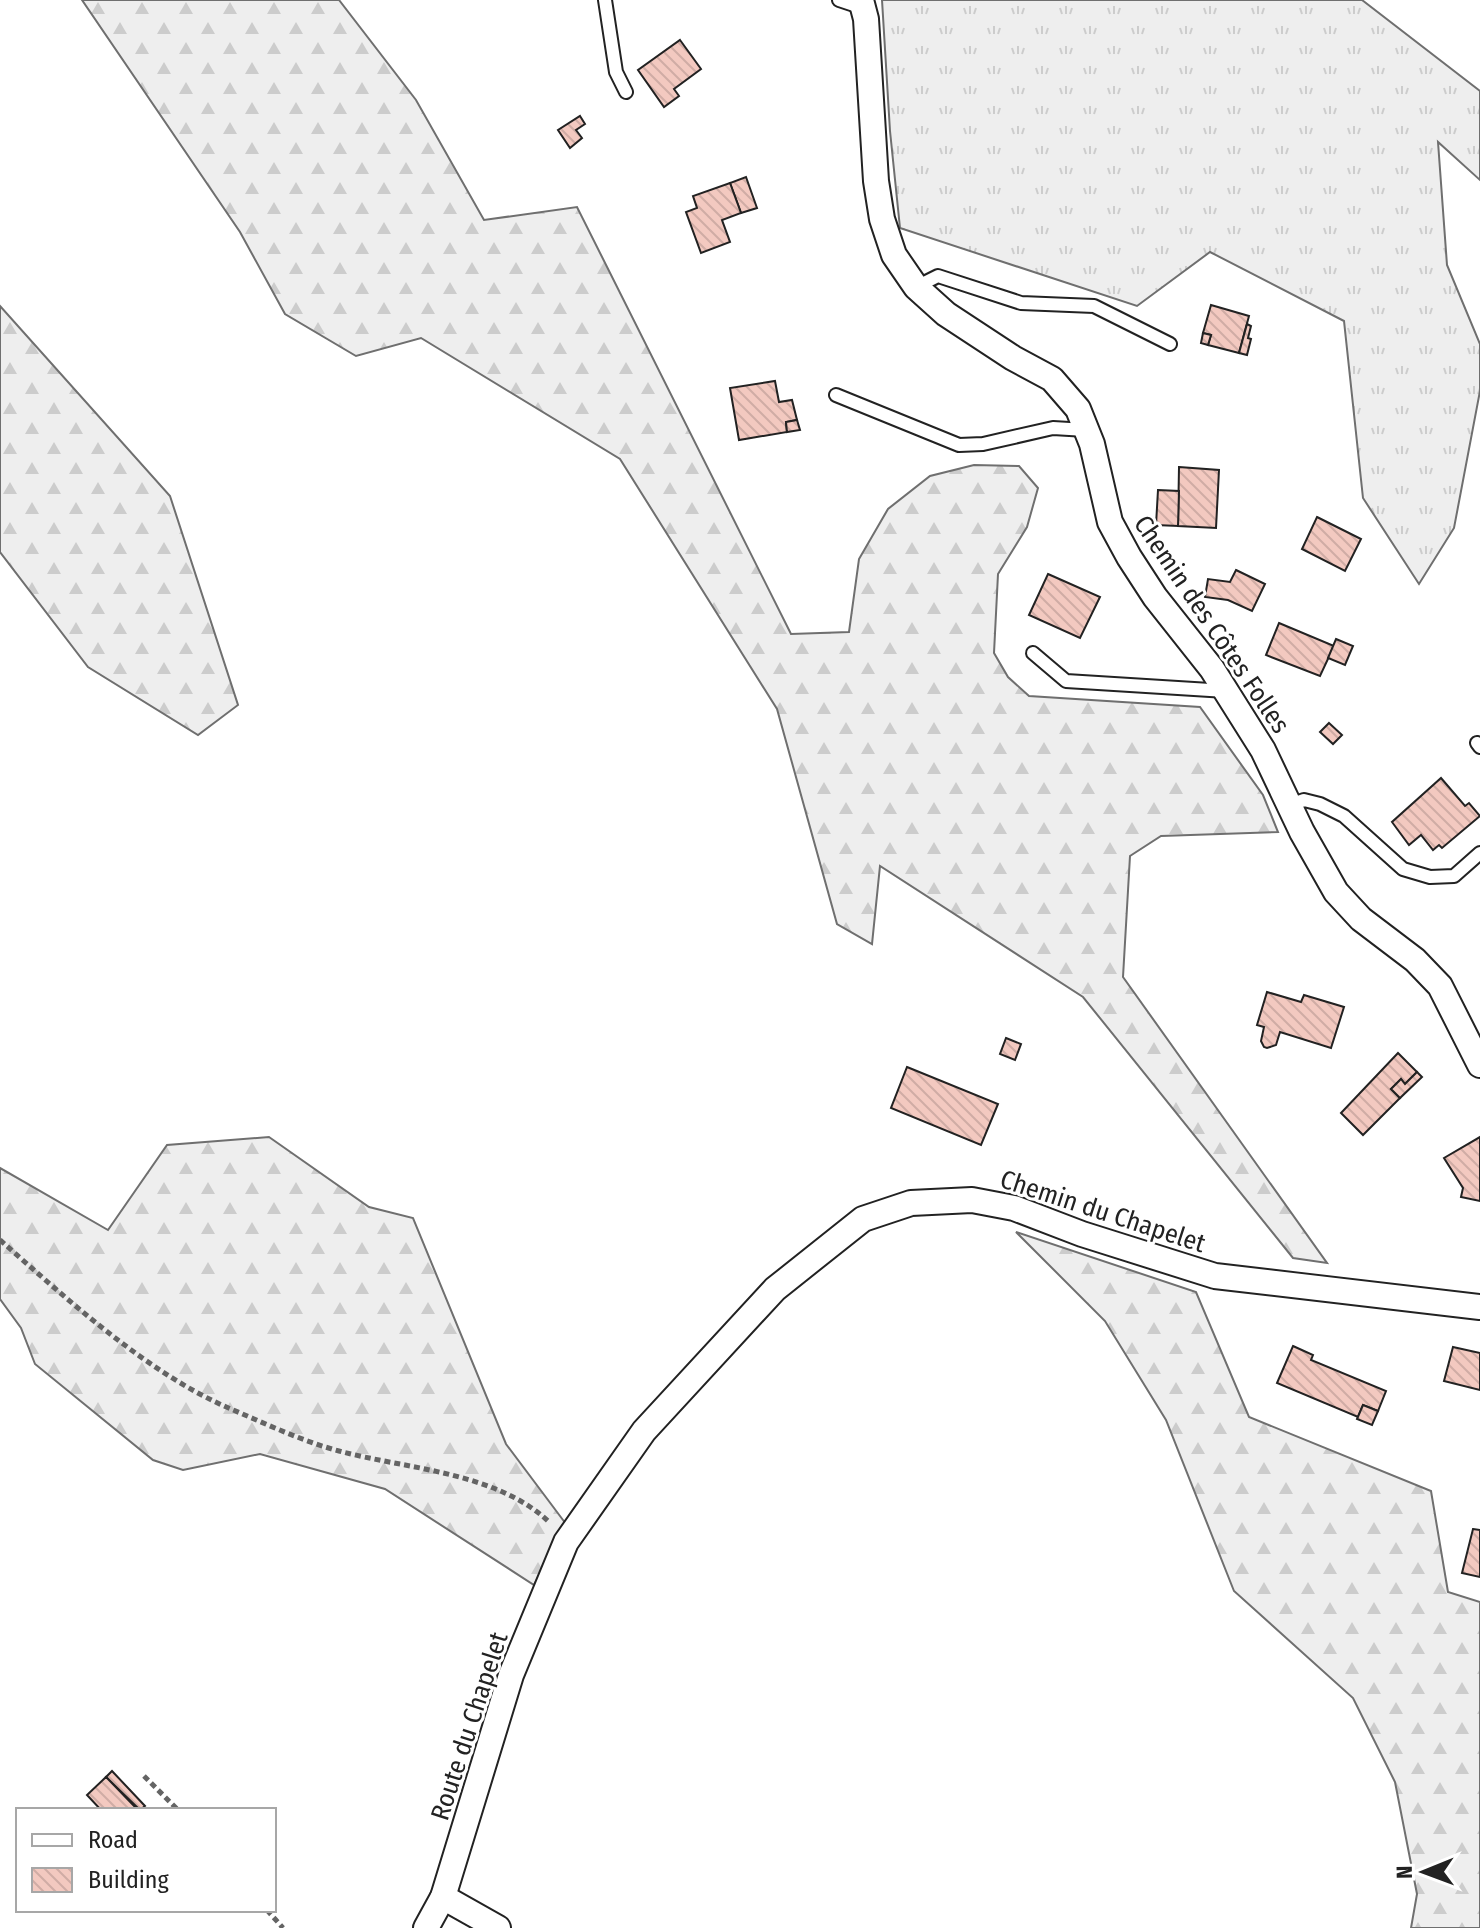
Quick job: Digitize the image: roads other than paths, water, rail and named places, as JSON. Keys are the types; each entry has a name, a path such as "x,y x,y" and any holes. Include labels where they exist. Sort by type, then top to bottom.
{"street":[{"name":"Chemin des Côtes Folles","path":"862,4 876,181 882,219 894,255 916,287 946,314 1013,358 1052,379 1078,409 1092,444 1110,522 1129,557 1155,597 1212,669 1263,750 1302,832 1336,892 1361,919 1415,960 1440,986 1480,1065"},
{"name":"Chemin du Chapelet","path":"566,1542 644,1431 775,1289 863,1219 911,1203 972,1200 1014,1208 1082,1234 1215,1276 1480,1307"},
{"name":"Route du Chapelet","path":"426,1928 443,1897 511,1675 566,1542"},
{"path":"443,1897 498,1928"}],"lane":[{"path":"605,0 616,72 626,92"},
{"path":"839,0 862,4"},
{"path":"916,287 938,276 1021,303 1094,306 1170,344"},
{"path":"836,395 959,445 983,444 1053,428 1086,430"},
{"path":"1033,653 1066,681 1226,691"},
{"path":"1290,805 1304,800 1344,816 1403,869 1430,877 1454,876 1480,853"}]}
